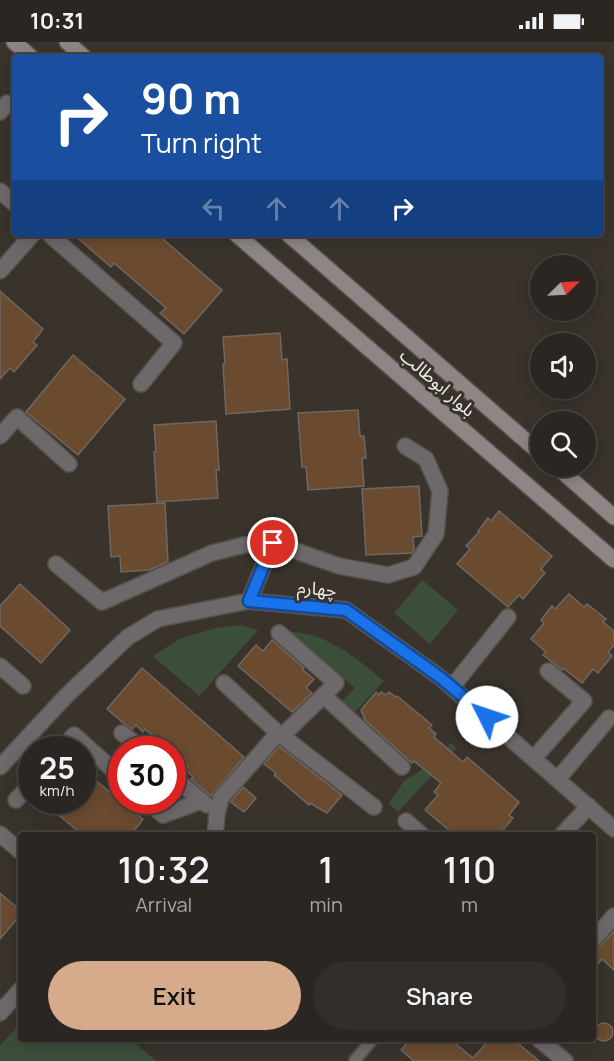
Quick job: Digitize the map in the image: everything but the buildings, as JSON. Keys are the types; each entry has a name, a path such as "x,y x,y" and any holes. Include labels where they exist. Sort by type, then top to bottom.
{"main road":[{"path":"14,42 28,54"},
{"path":"67,42 81,54"},
{"name":"بلوار ابوطالب","path":"239,237 614,560"},
{"name":"بلوار ابوطالب","path":"291,237 530,444"},
{"path":"569,477 614,517"}],"street":[{"path":"0,191 12,201"},
{"path":"0,271 30,237"},
{"path":"52,237 174,343 141,384"},
{"path":"0,436 17,417 69,464"},
{"path":"56,564 102,602 212,553 244,545 273,543 339,566 388,575 414,567 436,534 440,491 426,459 405,446"},
{"path":"249,601 273,543"},
{"name":"چهارم","path":"0,767 66,696 128,637 158,619 249,601 346,610 452,687 614,829"},
{"path":"452,687 508,617"},
{"path":"215,832 216,814 221,798 280,734 336,683 279,633"},
{"path":"0,666 23,686"},
{"path":"534,758 584,701 548,671"},
{"path":"224,682 280,734 375,807"},
{"path":"324,696 402,767"},
{"path":"558,779 609,718"},
{"path":"122,732 127,736"},
{"path":"96,755 108,765"},
{"path":"186,788 216,814"},
{"path":"186,807 201,801"},
{"path":"565,832 589,806"},
{"path":"406,821 418,832"},
{"path":"0,834 18,849"},
{"path":"596,936 614,916"},
{"path":"0,1013 18,992"},
{"path":"542,1042 565,1061"}],"lane":[{"path":"357,1061 355,1060 370,1042"}],"green space":[{"path":"422,580 458,610 430,644 394,613"},
{"path":"240,625 258,630 199,696 153,656 179,639 216,628"},
{"path":"288,632 315,636 327,641 351,655 384,681 352,715 338,705 355,688"},
{"path":"451,743 457,748 398,812 389,803 404,781 426,767"},
{"path":"18,1025 18,1042 133,1042 157,1061 0,1061 0,1046"}],"route":[{"path":"273,543 249,601 346,610 441,678 487,717"}]}
